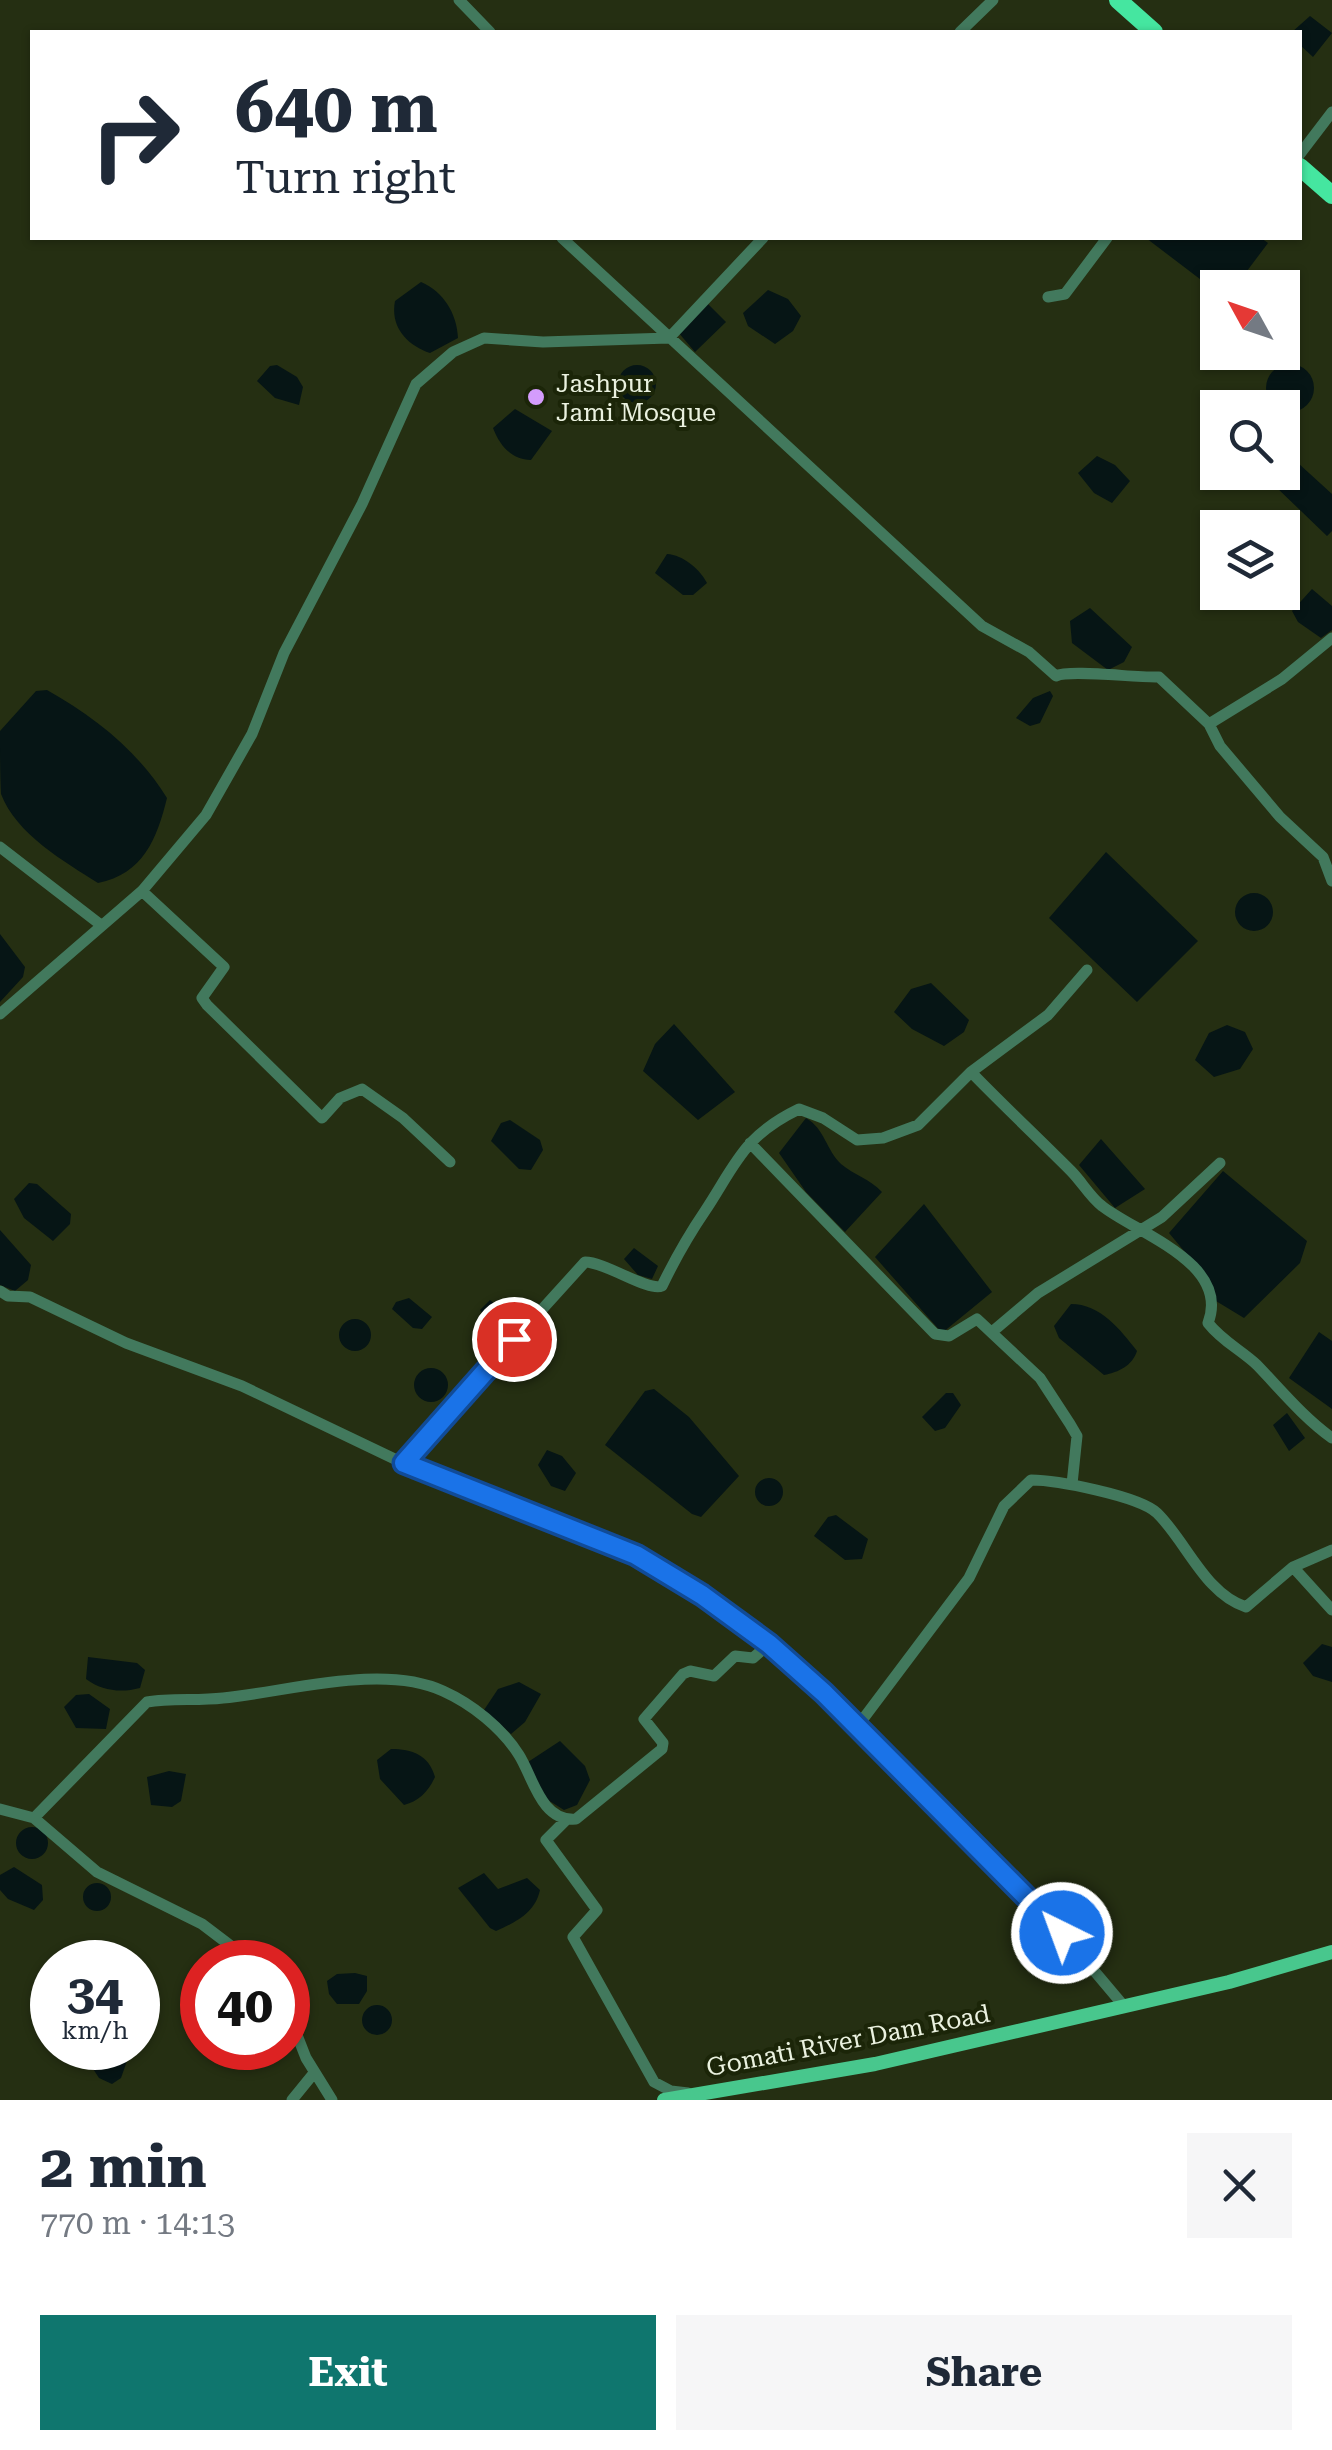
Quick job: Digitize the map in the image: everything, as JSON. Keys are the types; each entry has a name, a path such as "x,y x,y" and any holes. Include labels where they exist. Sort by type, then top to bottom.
{"highway":[{"path":"1118,0 1152,30"},
{"path":"1302,168 1332,196"}],"main road":[{"name":"Gomati River Dam Road","path":"664,2100 875,2064 1228,1982 1332,1952"}],"street":[{"path":"459,0 488,30"},
{"path":"962,30 992,0"},
{"path":"1302,151 1332,112"},
{"path":"564,240 982,626 1029,652 1056,676 1066,671 1118,678 1159,677 1209,724 1220,746 1280,817 1323,857 1332,881"},
{"path":"0,1014 142,891 206,814 252,734 284,653 362,504 416,384 453,352 484,338 544,342 669,338 761,240"},
{"path":"1048,297 1065,294 1105,240"},
{"path":"1209,724 1282,678 1332,638"},
{"path":"0,847 100,925"},
{"path":"142,891 224,967 202,998 322,1118 340,1098 362,1089 403,1118 450,1162"},
{"path":"404,1463 585,1262 616,1269 650,1288 662,1286 678,1249 720,1181 750,1144 799,1110 823,1118 857,1140 883,1138 918,1124 971,1072 1048,1015 1087,970"},
{"path":"971,1072 1100,1206 1162,1240 1206,1285 1212,1302 1208,1323 1220,1338 1256,1364 1277,1391 1332,1438"},
{"path":"750,1144 936,1334 950,1336 977,1318 1040,1378 1077,1436 1072,1484"},
{"path":"992,1332 1038,1292 1056,1286 1178,1205 1220,1163"},
{"path":"0,1291 8,1296 30,1297 126,1344 242,1386 404,1463 636,1555 769,1644 1042,1909 1123,2005"},
{"path":"856,1727 969,1578 1004,1506 1031,1480 1072,1484 1155,1512 1186,1554 1232,1602 1246,1607 1294,1567 1332,1550"},
{"path":"1294,1567 1332,1610"},
{"path":"692,2094 671,2091 654,2082 573,1936 598,1910 546,1840 566,1820 597,1805 662,1750 663,1744 644,1719 683,1674 690,1671 714,1676 735,1656 754,1658 769,1644"},
{"path":"34,1818 146,1702 222,1699 361,1680 413,1684 458,1698 496,1728 519,1755 531,1785 545,1804 566,1820"},
{"path":"0,1809 34,1818 96,1872 202,1924 223,1940"},
{"path":"310,2064 332,2100"},
{"path":"292,2100 314,2073"}],"shaded area":[{"path":"1310,16 1332,33 1313,57 1302,47 1302,30 1294,30"},
{"path":"1149,240 1264,240 1268,243 1248,270 1200,270 1200,279"},
{"path":"421,282 443,298 457,329 458,338 430,353 408,340 395,319 395,301"},
{"path":"768,290 788,299 801,316 793,331 775,344 748,326 743,313"},
{"path":"707,303 726,322 695,352 678,332"},
{"path":"277,365 297,377 303,387 299,405 275,398 257,381 270,366"},
{"path":"637,365 650,371 656,384 650,397 637,403 624,397 618,384 624,371"},
{"path":"1300,366 1313,379 1313,397 1300,410 1300,390 1266,390 1267,379 1274,370 1300,370"},
{"path":"515,409 552,431 531,460 507,450 493,428"},
{"path":"1097,456 1115,465 1130,481 1112,503 1094,493 1078,473"},
{"path":"1300,465 1332,494 1332,531 1327,536 1279,490 1300,490"},
{"path":"667,554 690,564 707,583 693,595 683,595 655,573"},
{"path":"1312,589 1332,606 1332,630 1321,638 1298,622 1292,611 1300,610 1300,602"},
{"path":"1090,608 1132,647 1124,662 1108,670 1072,643 1070,621"},
{"path":"47,690 114,736 143,765 167,798 146,852 126,872 98,883 30,834 1,794 0,731 36,691"},
{"path":"1050,691 1053,696 1040,723 1030,726 1016,718 1033,698"},
{"path":"1106,852 1198,941 1137,1002 1049,918"},
{"path":"1254,893 1267,899 1273,912 1267,925 1254,931 1241,925 1235,912 1241,899"},
{"path":"0,934 25,967 23,977 0,1002"},
{"path":"931,983 969,1020 964,1032 944,1046 912,1029 894,1012 911,989"},
{"path":"674,1024 735,1092 698,1120 643,1071 655,1044"},
{"path":"1227,1025 1245,1032 1253,1049 1240,1069 1214,1077 1195,1060 1209,1033"},
{"path":"806,1118 841,1164 882,1192 845,1232 806,1192 779,1153"},
{"path":"510,1120 540,1140 543,1150 531,1170 519,1169 491,1141 501,1123"},
{"path":"1101,1139 1145,1189 1115,1208 1079,1165"},
{"path":"1223,1171 1307,1241 1300,1263 1244,1318 1216,1301 1210,1282 1169,1233"},
{"path":"29,1183 37,1184 71,1214 70,1224 53,1241 24,1218 14,1199"},
{"path":"924,1204 992,1292 942,1333 875,1257"},
{"path":"0,1230 31,1265 28,1280 15,1291 0,1285"},
{"path":"634,1248 658,1266 652,1279 638,1275 624,1259"},
{"path":"409,1298 432,1317 422,1329 413,1328 392,1309 396,1302"},
{"path":"490,1300 518,1323 508,1335 498,1333 480,1310"},
{"path":"1071,1304 1091,1308 1116,1326 1137,1351 1128,1364 1104,1375 1059,1338 1054,1326"},
{"path":"355,1319 366,1324 371,1335 366,1346 355,1351 344,1346 339,1335 344,1324"},
{"path":"1319,1332 1332,1341 1332,1409 1289,1378"},
{"path":"431,1368 443,1373 448,1385 443,1397 431,1402 419,1397 414,1385 419,1373"},
{"path":"654,1389 689,1417 739,1476 701,1517 605,1445 645,1391"},
{"path":"946,1393 953,1393 961,1405 945,1428 935,1431 922,1417"},
{"path":"1287,1413 1305,1438 1289,1451 1273,1425"},
{"path":"547,1450 562,1456 576,1473 565,1491 551,1486 538,1465"},
{"path":"769,1478 779,1482 783,1492 779,1502 769,1506 759,1502 755,1492 759,1482"},
{"path":"836,1515 868,1539 862,1559 845,1560 814,1536 828,1517"},
{"path":"1322,1644 1332,1647 1332,1682 1313,1676 1303,1663"},
{"path":"88,1657 137,1663 145,1670 140,1688 112,1690 92,1683 86,1679"},
{"path":"519,1682 541,1694 525,1722 511,1734 484,1710 498,1689"},
{"path":"89,1694 110,1709 106,1729 76,1728 64,1707 76,1695"},
{"path":"560,1741 585,1766 590,1780 577,1805 564,1810 540,1795 528,1762"},
{"path":"391,1749 419,1755 429,1763 435,1777 422,1795 404,1805 380,1779 377,1760"},
{"path":"169,1771 186,1774 181,1801 172,1807 151,1805 147,1777"},
{"path":"32,1827 43,1832 48,1843 43,1854 32,1859 21,1854 16,1843 21,1832"},
{"path":"14,1867 42,1885 43,1900 34,1910 8,1899 0,1890 0,1875"},
{"path":"484,1873 498,1889 527,1878 540,1890 529,1911 496,1931 458,1888"},
{"path":"97,1883 107,1887 111,1897 107,1907 97,1911 87,1907 83,1897 87,1887"},
{"path":"337,1974 367,1976 367,1991 359,2004 337,2004 329,1994 327,1981"},
{"path":"377,2005 388,2009 392,2020 388,2031 377,2035 366,2031 362,2020 366,2009"},
{"path":"94,2070 124,2070 121,2078 112,2084 99,2078"}],"place":[{"name":"Jashpur Jami Mosque","path":"536,397"}],"route":[{"path":"514,1339 404,1463 636,1555 702,1595 769,1644 824,1693 1062,1933"}]}
